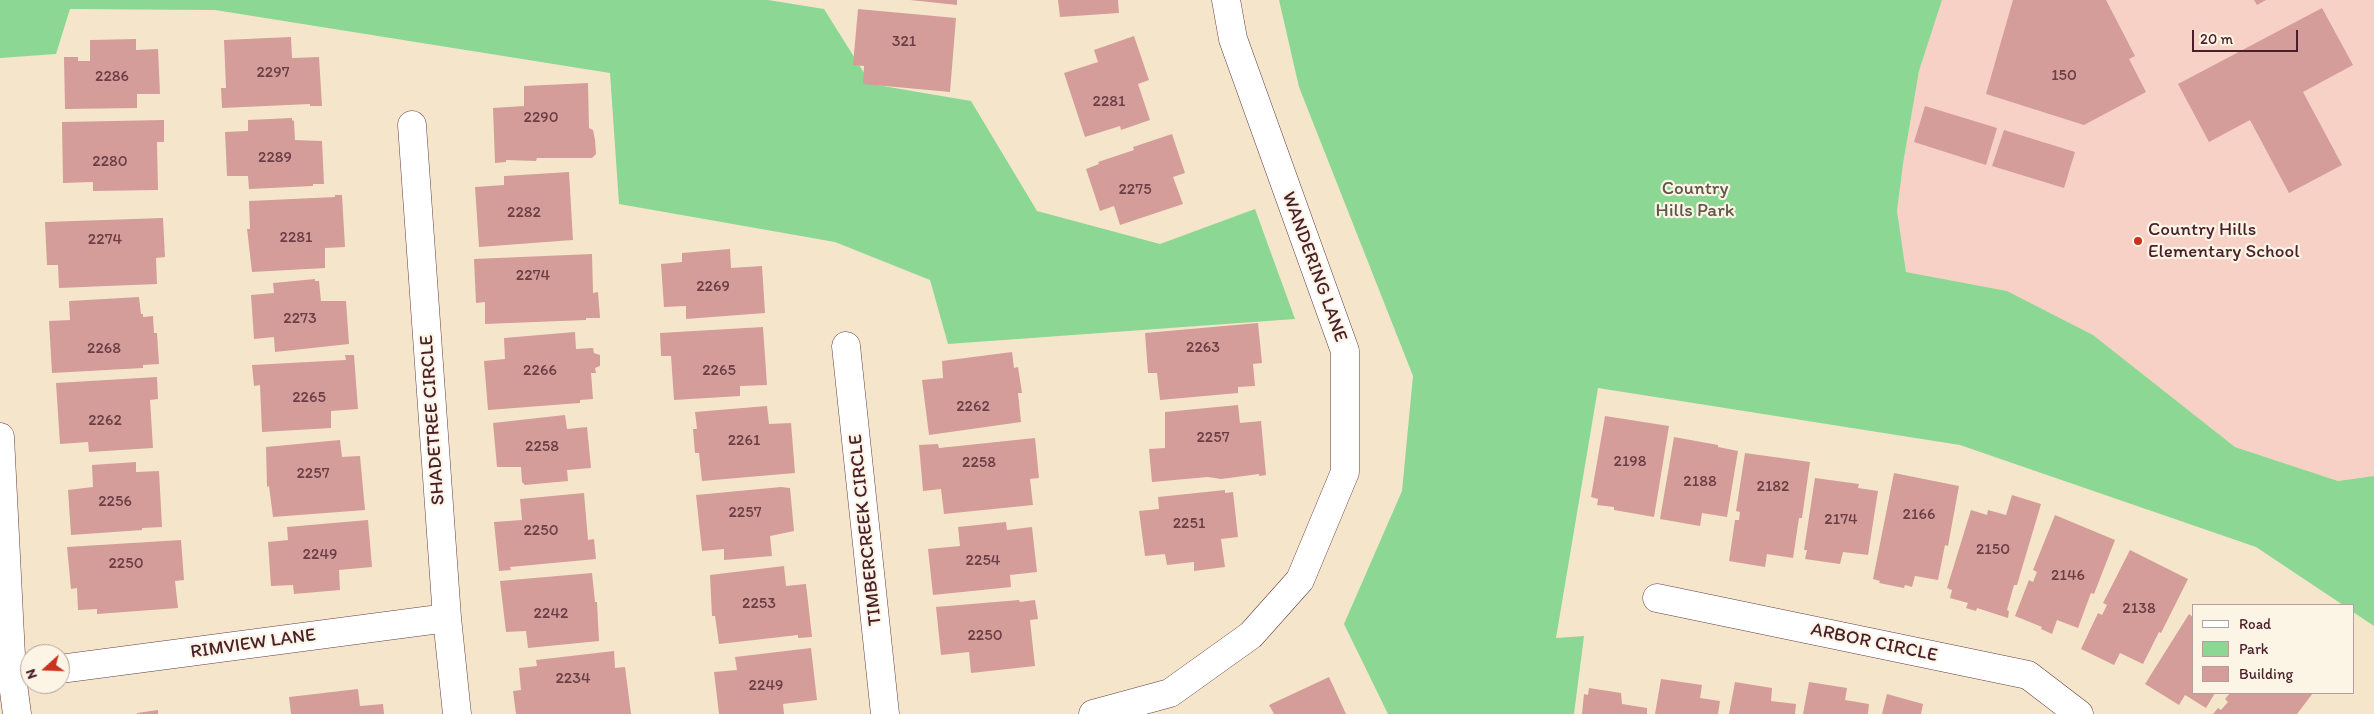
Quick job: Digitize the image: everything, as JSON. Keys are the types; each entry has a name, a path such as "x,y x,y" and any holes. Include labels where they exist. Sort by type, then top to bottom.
{"street":[{"name":"WANDERING LANE","path":"1093,714 1175,703 1251,635 1300,580 1345,472 1345,351 1233,39 1226,0"},
{"name":"SHADETREE CIRCLE","path":"412,125 447,618 457,714"},
{"name":"TIMBERCREEK CIRCLE","path":"846,346 885,714"},
{"path":"0,437 20,663"},
{"name":"ARBOR CIRCLE","path":"1657,598 2028,675 2078,714"},
{"name":"RIMVIEW LANE","path":"70,668 447,618"},
{"path":"17,714 20,684"}],"shaded area":[{"name":"Country Hills Elementary School","path":"1942,0 2374,0 2374,476 2338,481 2235,447 2093,335 2007,291 1906,272 1897,211 1903,164 1919,71"}],"green space":[{"path":"0,0 768,0 824,9 871,84 971,101 1037,211 1160,244 1255,209 1295,319 948,344 930,280 835,242 619,204 610,73 215,10 70,9 56,54 0,58"},
{"name":"Country Hills Park","path":"1279,0 1942,0 1919,71 1903,164 1897,211 1906,272 2007,291 2093,335 2235,447 2338,481 2374,476 2374,626 2354,613 2354,604 2342,604 2256,547 1960,445 1598,388 1556,638 1584,636 1574,714 1388,714 1344,624 1402,491 1413,376 1299,87"}],"building":[{"path":"910,0 957,0 957,5"},
{"path":"1058,0 1118,0 1119,13 1060,17"},
{"path":"2013,0 2106,0 2135,56 2129,59 2146,92 2084,125 1986,94"},
{"path":"2254,0 2266,0 2257,5"},
{"path":"2322,8 2353,65 2303,92 2342,165 2289,193 2250,120 2209,142 2178,84"},
{"path":"858,9 956,18 950,92 863,84 864,66 853,65"},
{"path":"1134,36 1149,80 1138,84 1150,120 1121,130 1120,126 1085,137 1064,73 1098,62 1094,50"},
{"path":"291,37 292,58 319,57 322,106 310,106 310,104 222,108 221,88 226,88 224,40"},
{"path":"136,39 136,50 158,49 160,94 137,94 137,108 65,109 64,57 78,57 78,61 90,61 90,40"},
{"path":"588,83 589,128 593,130 596,154 592,158 537,158 536,161 506,160 506,162 495,163 493,108 524,106 524,86"},
{"path":"1925,106 1997,128 1986,165 1914,142"},
{"path":"292,118 294,121 295,140 322,141 324,184 249,189 248,176 227,176 225,132 248,131 248,120"},
{"path":"164,120 164,142 157,142 158,190 93,191 93,182 63,183 62,122"},
{"path":"2004,130 2075,152 2064,188 1992,166"},
{"path":"1172,134 1185,173 1173,177 1183,204 1120,225 1114,206 1100,211 1086,169 1099,164 1098,162 1134,150 1133,147"},
{"path":"569,172 573,240 479,247 475,187 504,185 504,176"},
{"path":"335,195 342,195 345,247 325,248 325,268 252,272 247,229 250,229 249,201 335,197"},
{"path":"163,218 165,257 156,258 157,284 59,288 58,265 47,265 45,222"},
{"path":"730,249 731,268 762,266 765,313 686,319 686,306 664,307 661,264 682,262 682,253"},
{"path":"592,254 593,293 598,292 600,318 485,324 485,302 476,303 474,259"},
{"path":"315,279 315,281 319,281 321,301 346,301 349,344 275,352 274,337 254,339 251,295 274,293 273,283"},
{"path":"139,297 143,317 153,316 154,333 157,333 159,364 143,365 143,368 52,373 49,321 70,320 69,301"},
{"path":"1258,323 1262,363 1253,364 1255,386 1238,387 1238,393 1160,400 1157,373 1148,373 1145,333"},
{"path":"763,327 767,385 740,386 740,396 674,400 671,356 661,356 660,333"},
{"path":"575,332 576,349 593,348 594,353 600,355 600,366 595,368 596,373 591,373 593,399 580,400 580,403 488,410 484,361 505,359 504,338"},
{"path":"1012,352 1014,368 1018,367 1022,393 1018,393 1021,422 929,435 922,380 943,378 942,361"},
{"path":"345,355 354,355 358,409 331,411 331,428 262,432 260,385 254,386 252,365 346,360"},
{"path":"157,377 158,399 150,400 153,448 89,452 88,442 60,444 56,383"},
{"path":"1238,405 1240,423 1261,421 1266,475 1259,476 1259,474 1221,479 1208,477 1152,482 1149,449 1165,448 1165,412"},
{"path":"767,406 769,424 791,423 795,473 702,481 699,453 695,453 693,429 697,429 695,412"},
{"path":"565,415 567,429 587,427 591,468 567,470 568,481 525,485 522,482 521,467 497,467 493,423"},
{"path":"1605,416 1669,426 1654,517 1614,510 1614,507 1597,505 1598,499 1591,497"},
{"path":"1674,437 1718,445 1718,447 1738,451 1727,517 1702,513 1700,526 1660,519"},
{"path":"1035,438 1039,478 1030,479 1033,505 944,514 941,489 923,491 919,445 938,444 939,448"},
{"path":"340,440 342,457 360,456 365,510 273,517 269,486 267,487 266,447"},
{"path":"1745,453 1810,462 1802,518 1799,518 1793,558 1767,554 1765,567 1729,561 1735,520 1739,520 1740,512 1736,511"},
{"path":"136,462 136,472 159,471 162,527 71,535 68,490 93,487 92,465"},
{"path":"1894,473 1959,486 1948,546 1945,545 1938,580 1915,576 1912,587 1905,585 1904,588 1879,583 1880,581 1873,579"},
{"path":"1815,478 1859,484 1858,488 1878,491 1868,555 1843,552 1840,564 1805,559 1807,550 1804,550"},
{"path":"781,487 790,488 794,531 770,536 772,556 724,560 724,549 702,551 696,495"},
{"path":"1225,490 1225,493 1233,492 1238,537 1221,539 1225,567 1194,571 1194,562 1167,565 1165,554 1145,556 1139,511 1159,509 1158,497"},
{"path":"584,493 588,540 594,539 596,559 510,567 511,570 499,571 494,522 522,520 520,499"},
{"path":"2012,495 2041,504 2017,585 2014,585 2007,610 2009,611 2008,618 1977,608 1976,611 1966,608 1968,603 1950,598 1952,590 1947,588 1971,510 1987,515 1988,510 2006,515"},
{"path":"2055,515 2115,540 2094,594 2091,593 2078,628 2057,620 2052,634 2041,629 2042,627 2015,616 2029,580 2033,582 2037,572 2033,570"},
{"path":"368,520 372,567 339,570 340,590 294,594 293,585 271,586 268,542 288,540 287,527"},
{"path":"1006,522 1007,530 1032,527 1037,572 1010,575 1011,587 933,595 928,549 960,546 958,527"},
{"path":"181,540 184,580 175,581 178,608 97,614 97,609 78,610 77,588 71,589 67,547"},
{"path":"2130,550 2188,579 2143,664 2120,653 2114,665 2081,649 2098,613 2102,615 2107,605 2103,603"},
{"path":"784,566 786,586 806,584 812,637 798,638 798,635 719,644 715,616 712,616 710,575"},
{"path":"592,573 595,602 597,602 599,641 528,648 526,631 506,632 500,581"},
{"path":"1019,600 1020,602 1035,600 1038,619 1030,620 1035,666 971,673 969,652 941,655 936,607"},
{"path":"2189,614 2192,616 2192,694 2214,694 2206,708 2185,695 2179,705 2145,684"},
{"path":"811,648 817,700 783,704 784,714 719,714 714,672 737,670 735,657"},
{"path":"614,651 615,668 625,667 631,714 516,714 513,691 521,690 519,668 537,666 536,660"},
{"path":"1329,677 1346,714 1274,714 1269,705"},
{"path":"1661,679 1702,685 1700,698 1720,701 1718,714 1655,714"},
{"path":"1735,682 1772,688 1771,701 1796,704 1795,714 1729,714"},
{"path":"1809,682 1847,688 1845,700 1869,704 1868,714 1803,714"},
{"path":"1589,688 1621,693 1622,704 1647,708 1647,714 1582,714 1584,694 1588,695"},
{"path":"358,689 360,706 383,704 384,714 291,714 289,697"},
{"path":"1887,694 1923,704 1921,714 1882,714"},
{"path":"2229,694 2312,694 2297,714 2213,714 2218,708 2221,710 2228,702 2225,699"},
{"path":"158,710 158,714 137,714 137,713"}],"place":[{"name":"Country Hills Elementary School","path":"2138,241"}]}
